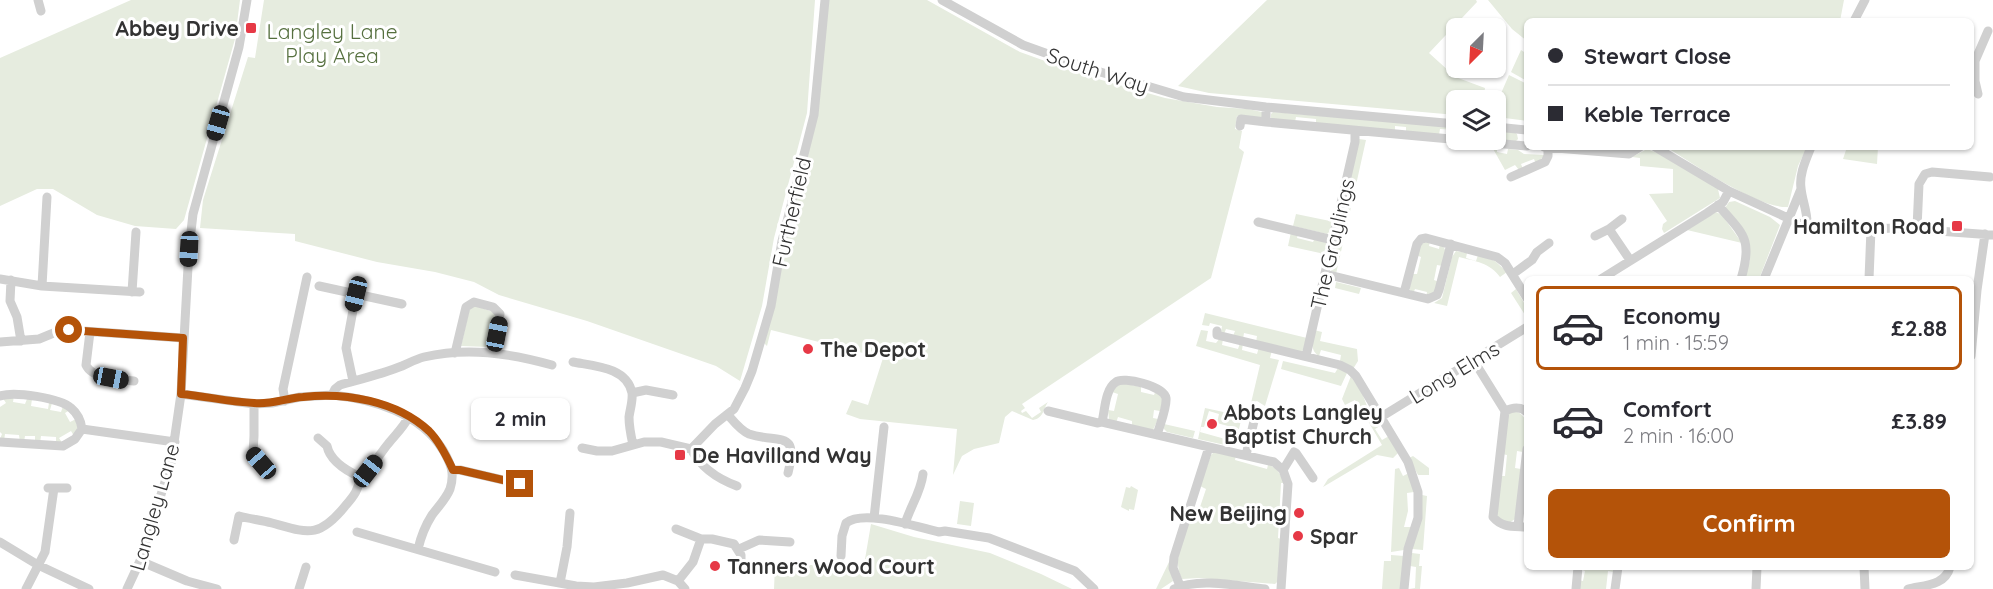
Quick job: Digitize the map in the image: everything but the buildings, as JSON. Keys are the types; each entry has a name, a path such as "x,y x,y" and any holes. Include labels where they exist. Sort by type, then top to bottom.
{"street":[{"path":"38,0 41,11"},
{"name":"Langley Lane","path":"127,589 140,561 175,442 181,394 193,214 239,47 247,0"},
{"name":"Furtherfield","path":"691,449 715,424 734,409 745,388 771,306 782,241 814,115 825,0"},
{"name":"South Way","path":"942,0 1023,45 1087,68 1184,97 1266,107 1446,123"},
{"path":"1856,18 1865,0"},
{"path":"1974,75 1976,61 1988,31"},
{"path":"1974,84 1978,94"},
{"path":"1266,107 1266,122"},
{"path":"1240,126 1241,119 1524,145"},
{"path":"1506,128 1524,130"},
{"name":"The Graylings","path":"1306,356 1355,142 1355,131"},
{"path":"1511,177 1545,162 1546,150"},
{"path":"1582,150 1629,154 1635,150"},
{"path":"1660,150 1729,191 1807,225 1834,230 1917,228 1989,234 1977,290 1974,323"},
{"path":"1807,225 1808,218 1801,189 1802,171 1810,150"},
{"path":"1917,228 1919,184 1925,174 1932,172 1990,177"},
{"path":"1765,276 1801,189"},
{"path":"1605,276 1723,202 1729,191"},
{"path":"42,286 47,197"},
{"path":"1718,205 1744,238 1747,246 1747,260 1743,276"},
{"path":"1595,236 1622,219"},
{"path":"1258,222 1333,240"},
{"path":"1609,229 1630,260"},
{"path":"1869,276 1871,229"},
{"path":"0,279 42,286 136,292 136,232"},
{"path":"1404,293 1416,247 1419,241 1426,238 1497,257 1505,263 1524,293"},
{"path":"1325,274 1428,299 1437,295 1451,244"},
{"path":"1513,274 1545,248"},
{"path":"285,401 283,390 307,277"},
{"path":"11,280 10,301 17,316 21,341"},
{"path":"320,286 402,304"},
{"path":"353,381 346,348 356,294"},
{"path":"454,353 466,307 474,302 493,308 500,314 493,352"},
{"name":"Long Elms","path":"1381,417 1524,329"},
{"path":"0,342 39,339 56,332 183,338"},
{"path":"90,332 86,365 88,370 97,375 130,381 124,392"},
{"path":"1216,335 1306,356 1350,370 1408,462 1418,494 1418,518 1408,549 1404,589"},
{"path":"332,395 340,385 403,366 422,357 493,352 552,365"},
{"path":"1474,361 1505,411 1493,517 1504,526 1523,526 1524,507"},
{"path":"573,362 614,370 623,378 632,393 629,425 633,445"},
{"path":"1102,422 1109,391 1114,383 1122,379 1156,387 1166,399 1157,435"},
{"path":"632,393 646,390 674,395"},
{"path":"0,396 15,393 68,405 79,418 82,429"},
{"path":"181,394 254,404 332,395 357,398 391,409 430,432 453,470 449,490 422,532 418,549"},
{"path":"254,404 255,436 250,454 261,463"},
{"path":"1505,411 1514,407 1524,410"},
{"path":"1048,411 1274,462 1284,470 1287,484 1281,589"},
{"path":"728,415 749,434 789,443 793,455 788,473"},
{"path":"1246,455 1255,417"},
{"path":"234,540 239,516 270,522 296,531 310,531 319,528 335,518 356,494 360,477 368,471 408,418"},
{"path":"874,518 884,427"},
{"path":"82,429 175,442"},
{"path":"0,442 63,446 75,439 82,429"},
{"path":"318,438 327,446 328,453 342,467 360,477"},
{"path":"582,448 612,451 633,445 661,442 691,449 711,473 737,486"},
{"path":"1209,447 1174,557 1173,568 1177,587 1265,589"},
{"path":"1284,470 1294,452 1313,478"},
{"path":"453,470 520,484"},
{"path":"905,524 917,496 923,474"},
{"path":"26,589 46,548 51,488 67,488"},
{"path":"560,583 567,548 570,513"},
{"path":"840,556 846,523 857,518 874,518 939,532 989,538 1074,571 1094,589"},
{"path":"676,530 701,539 712,538 734,544 739,549 741,564 761,566"},
{"path":"357,532 495,572"},
{"path":"739,549 753,542 775,536 790,542"},
{"path":"678,581 693,562 701,539"},
{"path":"0,542 18,555 89,589"},
{"path":"140,561 187,581 217,589"},
{"path":"299,589 306,567"},
{"path":"1576,589 1578,570"},
{"path":"1616,589 1618,570"},
{"path":"1756,589 1757,570"},
{"path":"1908,589 1943,581 1949,570"},
{"path":"515,575 576,586 610,586 663,575 678,581 685,589"},
{"path":"527,589 529,578"}],"green space":[{"path":"131,0 240,0 235,39 184,220 176,229 135,226 97,215 53,189 37,189 0,206 0,58"},
{"name":"Langley Lane Play Area","path":"264,0 815,0 807,113 774,238 762,306 740,381 716,366 587,321 499,295 474,282 435,272 377,262 295,241 295,234 200,228 203,200 248,57 255,58"},
{"path":"828,0 927,0 1020,52 1084,75 1165,98 1262,112 1262,117 1259,118 1237,116 1235,129 1242,131 1239,148 1244,152 1211,278 1022,404 1025,408 1021,411 1022,413 1026,411 1032,418 1041,412 1039,408 1048,402 1039,417 1033,420 1012,411 1005,417 999,443 974,449 962,456 953,475 957,429 860,419 846,414 852,400 868,405 883,358 771,330 767,346 763,342 816,115"},
{"path":"1267,0 1476,0 1477,2 1462,18 1446,18 1446,35 1429,53 1446,68 1446,78 1458,78 1485,88 1485,90 1446,90 1446,114 1209,93 1178,86"},
{"path":"1488,0 1844,0 1841,18 1524,18 1524,39 1512,29 1506,18 1503,18"},
{"path":"1521,50 1524,52 1524,79 1511,72"},
{"path":"1509,75 1524,82 1524,121 1506,118 1506,90 1502,90"},
{"path":"1273,112 1446,126 1446,129 1440,129 1439,135 1406,132 1406,127 1395,126 1395,131 1316,124 1316,119 1296,117 1295,122 1271,119"},
{"path":"1506,131 1517,134 1516,141 1506,140"},
{"path":"1359,139 1366,140 1356,185 1349,183"},
{"path":"1508,149 1518,150 1524,154 1545,155 1536,164 1534,159 1521,164 1523,169 1519,170 1515,165 1505,170 1494,150 1507,154"},
{"path":"1650,150 1670,158 1718,189 1720,198 1664,233 1663,224 1667,221 1649,194 1673,193 1673,169 1640,166 1640,158 1632,157"},
{"path":"1671,150 1806,150 1798,166 1788,207 1760,201 1708,174"},
{"path":"1846,150 1878,150 1877,164 1843,159"},
{"path":"1348,186 1355,187 1355,189 1336,274 1329,269 1340,220 1345,221 1353,188"},
{"path":"1735,201 1770,217 1780,225 1760,276 1745,276 1750,260 1725,208 1729,202"},
{"path":"1716,212 1722,215 1742,243 1687,230"},
{"path":"1296,214 1330,221 1331,218 1328,215 1334,217 1327,234 1293,226"},
{"path":"1291,232 1298,234 1297,238 1313,242 1315,238 1326,243 1324,258 1320,257 1320,253 1288,246"},
{"path":"1430,241 1429,246 1439,249 1440,244 1446,254 1443,266 1437,265 1434,280 1439,282 1437,290 1426,297 1427,292 1415,289 1413,294 1409,288 1412,274 1417,274 1421,257 1416,255 1420,244"},
{"path":"1456,251 1467,253 1466,258 1476,261 1459,257 1447,306 1434,303 1442,298 1452,257"},
{"path":"1478,255 1495,261 1507,272 1500,277 1496,272 1476,261"},
{"path":"1336,282 1361,288 1359,294 1335,288"},
{"path":"1516,289 1524,303 1524,313 1511,293"},
{"path":"473,305 496,313 489,347 461,346 470,307"},
{"path":"1205,313 1307,338 1304,350 1299,352 1256,342 1257,336 1244,333 1243,339 1233,336 1235,331 1226,329 1224,334 1221,332 1222,326 1210,323 1209,326 1202,325"},
{"path":"1201,330 1208,331 1206,341 1216,343 1220,338 1223,339 1222,345 1238,349 1240,343 1243,343 1242,350 1257,354 1259,347 1272,350 1270,358 1279,360 1265,406 1257,401 1251,403 1260,365 1196,346"},
{"path":"1314,330 1322,332 1320,341 1357,349 1358,361 1353,369 1340,361 1341,355 1321,350 1319,356 1316,354 1312,344"},
{"path":"1283,361 1335,373 1338,368 1347,373 1341,386 1281,369"},
{"path":"1351,376 1367,406 1361,409 1355,400 1345,405 1342,399"},
{"path":"1122,383 1141,387 1141,392 1154,395 1156,390 1163,400 1160,411 1154,410 1153,418 1158,419 1153,430 1132,426 1132,421 1118,417 1116,423 1109,419 1108,410 1114,411 1118,394 1112,392 1115,386"},
{"path":"14,396 13,402 25,404 27,399 32,399 31,406 48,409 49,403 52,403 50,410 61,412 63,406 70,410 65,413 70,422 76,419 78,428 74,436 71,431 59,438 63,444 56,444 56,437 41,436 40,443 35,443 35,436 25,436 24,442 20,442 19,435 5,434 4,441 0,439 2,434 0,432 0,407 6,403 2,397"},
{"path":"1205,408 1242,416 1239,429 1217,423 1219,414 1209,411 1204,427 1201,427 1200,432 1236,442 1234,447 1198,439"},
{"path":"1510,412 1520,413 1524,417 1524,446 1523,452 1517,451 1515,468 1521,469 1515,519 1509,523 1497,517 1500,476 1505,476 1507,455 1502,454 1507,417"},
{"path":"1374,417 1380,426 1375,429 1382,440 1389,436 1398,453 1393,458 1377,455 1323,487 1328,479 1382,445 1368,421"},
{"path":"1164,424 1195,431 1193,438 1167,432 1163,428"},
{"path":"1215,451 1236,455 1235,460 1267,469 1268,465 1271,466 1283,480 1278,538 1281,539 1278,581 1275,584 1199,578 1182,579 1178,563 1180,545 1191,511 1198,513 1206,489 1200,486 1211,455"},
{"path":"1413,456 1429,468 1429,475 1418,475 1409,458"},
{"path":"1399,468 1403,476 1409,473 1414,492 1407,493 1408,511 1404,527 1412,527 1404,550 1391,552 1395,469"},
{"path":"1131,486 1138,490 1134,510 1129,509 1129,511 1121,507 1126,487"},
{"path":"1422,495 1427,496 1423,550 1412,549 1422,511"},
{"path":"960,501 974,503 971,526 957,524"},
{"path":"871,524 914,537 990,553 1072,589 774,589 775,565 864,565"},
{"path":"1412,553 1420,554 1419,566 1422,566 1420,589 1409,589 1415,588 1416,567 1410,566"},
{"path":"1391,555 1404,556 1401,589 1382,589 1384,561 1391,561"},
{"path":"1169,562 1173,581 1161,589 1156,589"},
{"path":"1582,570 1614,570 1614,572 1608,571 1606,589 1580,589 1578,580 1583,581 1585,571"}],"place":[{"name":"Abbey Drive","path":"251,28"},
{"name":"Hamilton Road","path":"1957,226"},
{"name":"The Depot","path":"808,349"},
{"name":"Abbots Langley Baptist Church","path":"1212,424"},
{"name":"De Havilland Way","path":"680,455"},
{"name":"New Beijing","path":"1299,513"},
{"name":"Spar","path":"1298,536"},
{"name":"Tanners Wood Court","path":"715,566"}],"route":[{"path":"69,330 183,338 181,394 254,404 332,395 357,398 391,409 430,432 453,470 520,484"}]}
